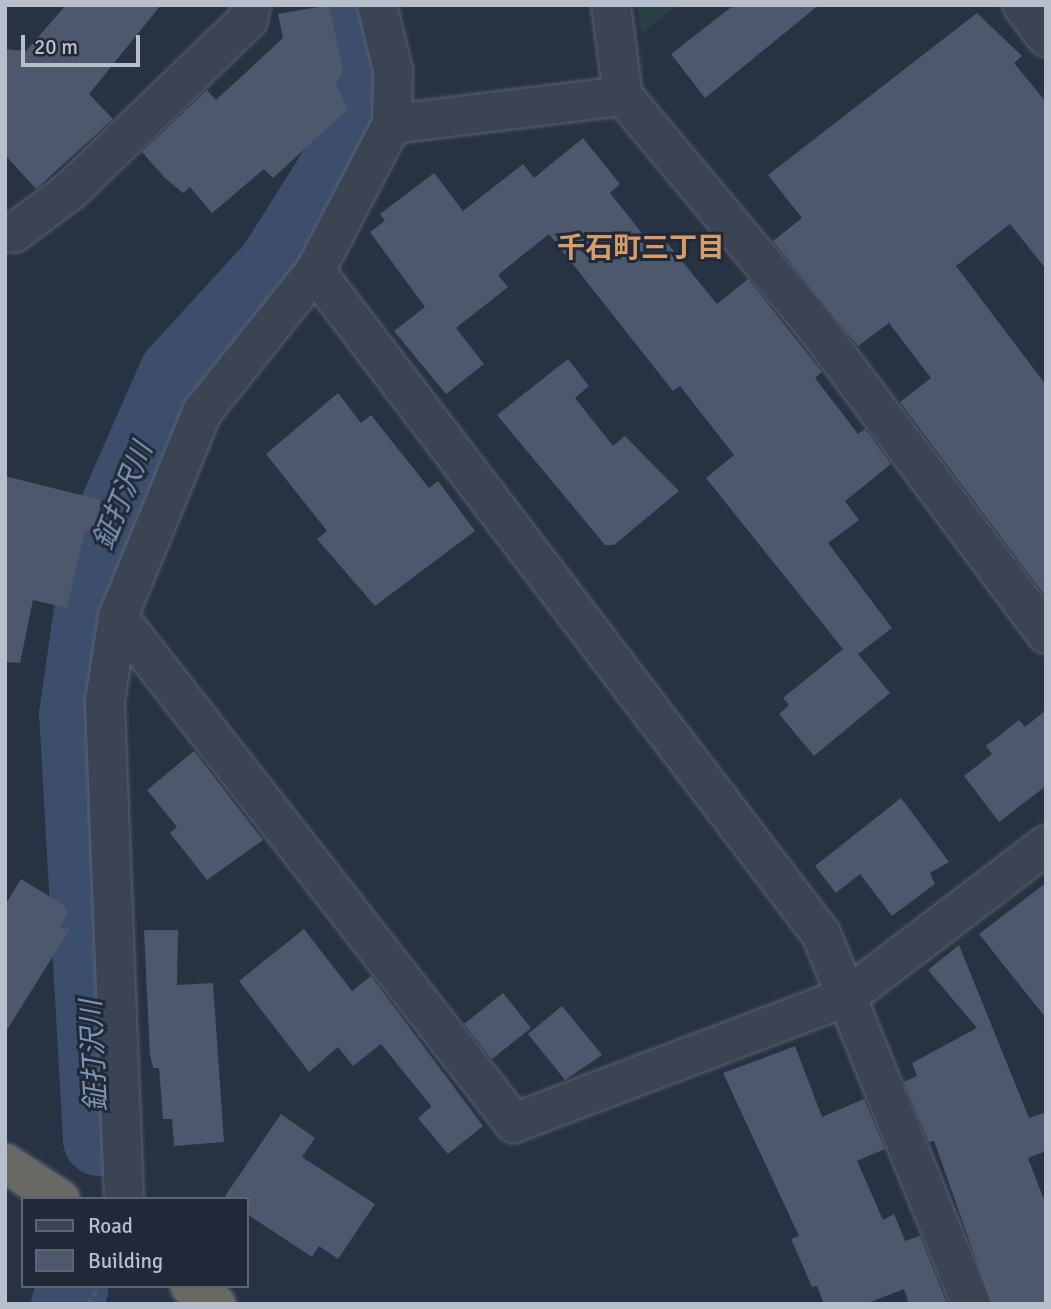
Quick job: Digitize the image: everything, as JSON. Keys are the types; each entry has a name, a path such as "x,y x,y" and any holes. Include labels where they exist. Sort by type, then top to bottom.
{"highway":[{"path":"5,1163 57,1197"},
{"path":"193,1288 216,1304"}],"street":[{"path":"8,235 70,191 248,20 251,5"},
{"path":"124,1197 105,701 118,617 202,412 315,271 392,124 393,70 377,5"},
{"path":"611,5 623,96 815,326 1046,634"},
{"path":"1022,5 1046,37"},
{"path":"392,124 623,96"},
{"path":"315,271 821,934 971,1304"},
{"path":"118,617 514,1123 848,996 1046,845"}],"path":[{"path":"89,1304 96,1288"}],"green space":[{"path":"637,5 679,5 641,33"}],"building":[{"path":"66,5 161,5 89,94 113,119 36,189 5,155 5,49 26,51"},
{"path":"329,5 343,70 336,85 348,109 273,178 264,169 212,213 190,187 183,193 164,177 142,152 207,90 216,100 283,38 278,14"},
{"path":"734,5 819,5 705,98 671,54"},
{"path":"977,13 1022,56 1014,63 1046,102 1046,269 1010,224 956,266 1046,385 1046,597 900,402 931,378 889,323 858,346 773,241 802,218 768,175"},
{"path":"583,138 620,184 610,193 653,247 664,239 717,304 748,279 822,372 815,378 858,434 865,429 891,464 845,501 859,520 828,543 892,628 858,654 890,693 814,756 779,714 789,705 783,698 843,649 706,478 734,455 680,386 673,391 549,234 498,275 508,287 456,328 484,364 446,394 394,331 425,307 370,232 385,221 380,214 434,173 463,211 523,164 534,178"},
{"path":"568,359 589,386 575,398 613,446 625,436 679,491 614,545 605,545 497,415"},
{"path":"338,393 361,423 371,415 429,488 438,481 475,531 375,606 317,539 327,531 266,454"},
{"path":"5,476 101,500 93,533 85,531 67,608 33,600 20,663 5,662"},
{"path":"1046,710 1046,786 999,822 964,776 992,754 986,746 1019,720 1025,727"},
{"path":"194,751 263,840 207,880 170,833 177,827 147,790"},
{"path":"901,798 949,862 930,873 935,884 892,916 860,874 836,893 815,866"},
{"path":"21,879 64,905 68,914 59,928 70,929 5,1033 5,905"},
{"path":"1046,883 1046,1018 979,934"},
{"path":"304,929 352,991 371,976 483,1126 448,1154 418,1118 432,1107 381,1044 353,1066 338,1047 309,1072 239,981"},
{"path":"144,930 178,930 177,985 213,983 224,1142 174,1146 172,1119 163,1119 159,1068 153,1068 150,1055"},
{"path":"959,945 1029,1118 1046,1112 1046,1151 1028,1158 1046,1205 1046,1304 992,1304 934,1141 929,1142 904,1082 917,1076 912,1063 977,1028 928,970"},
{"path":"503,993 531,1028 492,1059 464,1024"},
{"path":"562,1006 602,1055 565,1080 528,1034"},
{"path":"795,1046 822,1117 864,1099 885,1149 857,1161 883,1220 894,1214 905,1241 920,1236 947,1304 909,1304 904,1289 865,1304 824,1304 817,1286 812,1287 791,1239 799,1236 723,1073"},
{"path":"281,1114 315,1138 302,1157 375,1204 338,1259 319,1246 312,1257 248,1215 248,1197 224,1197"}],"waterway":[{"name":"鉦打沢川","path":"99,1140 75,715 99,546 175,373 274,265 360,128 369,59 354,5"},
{"name":"鉦打沢川","path":"67,1304 72,1290"}],"district":[{"name":"千石町三丁目","path":"641,248"}]}
